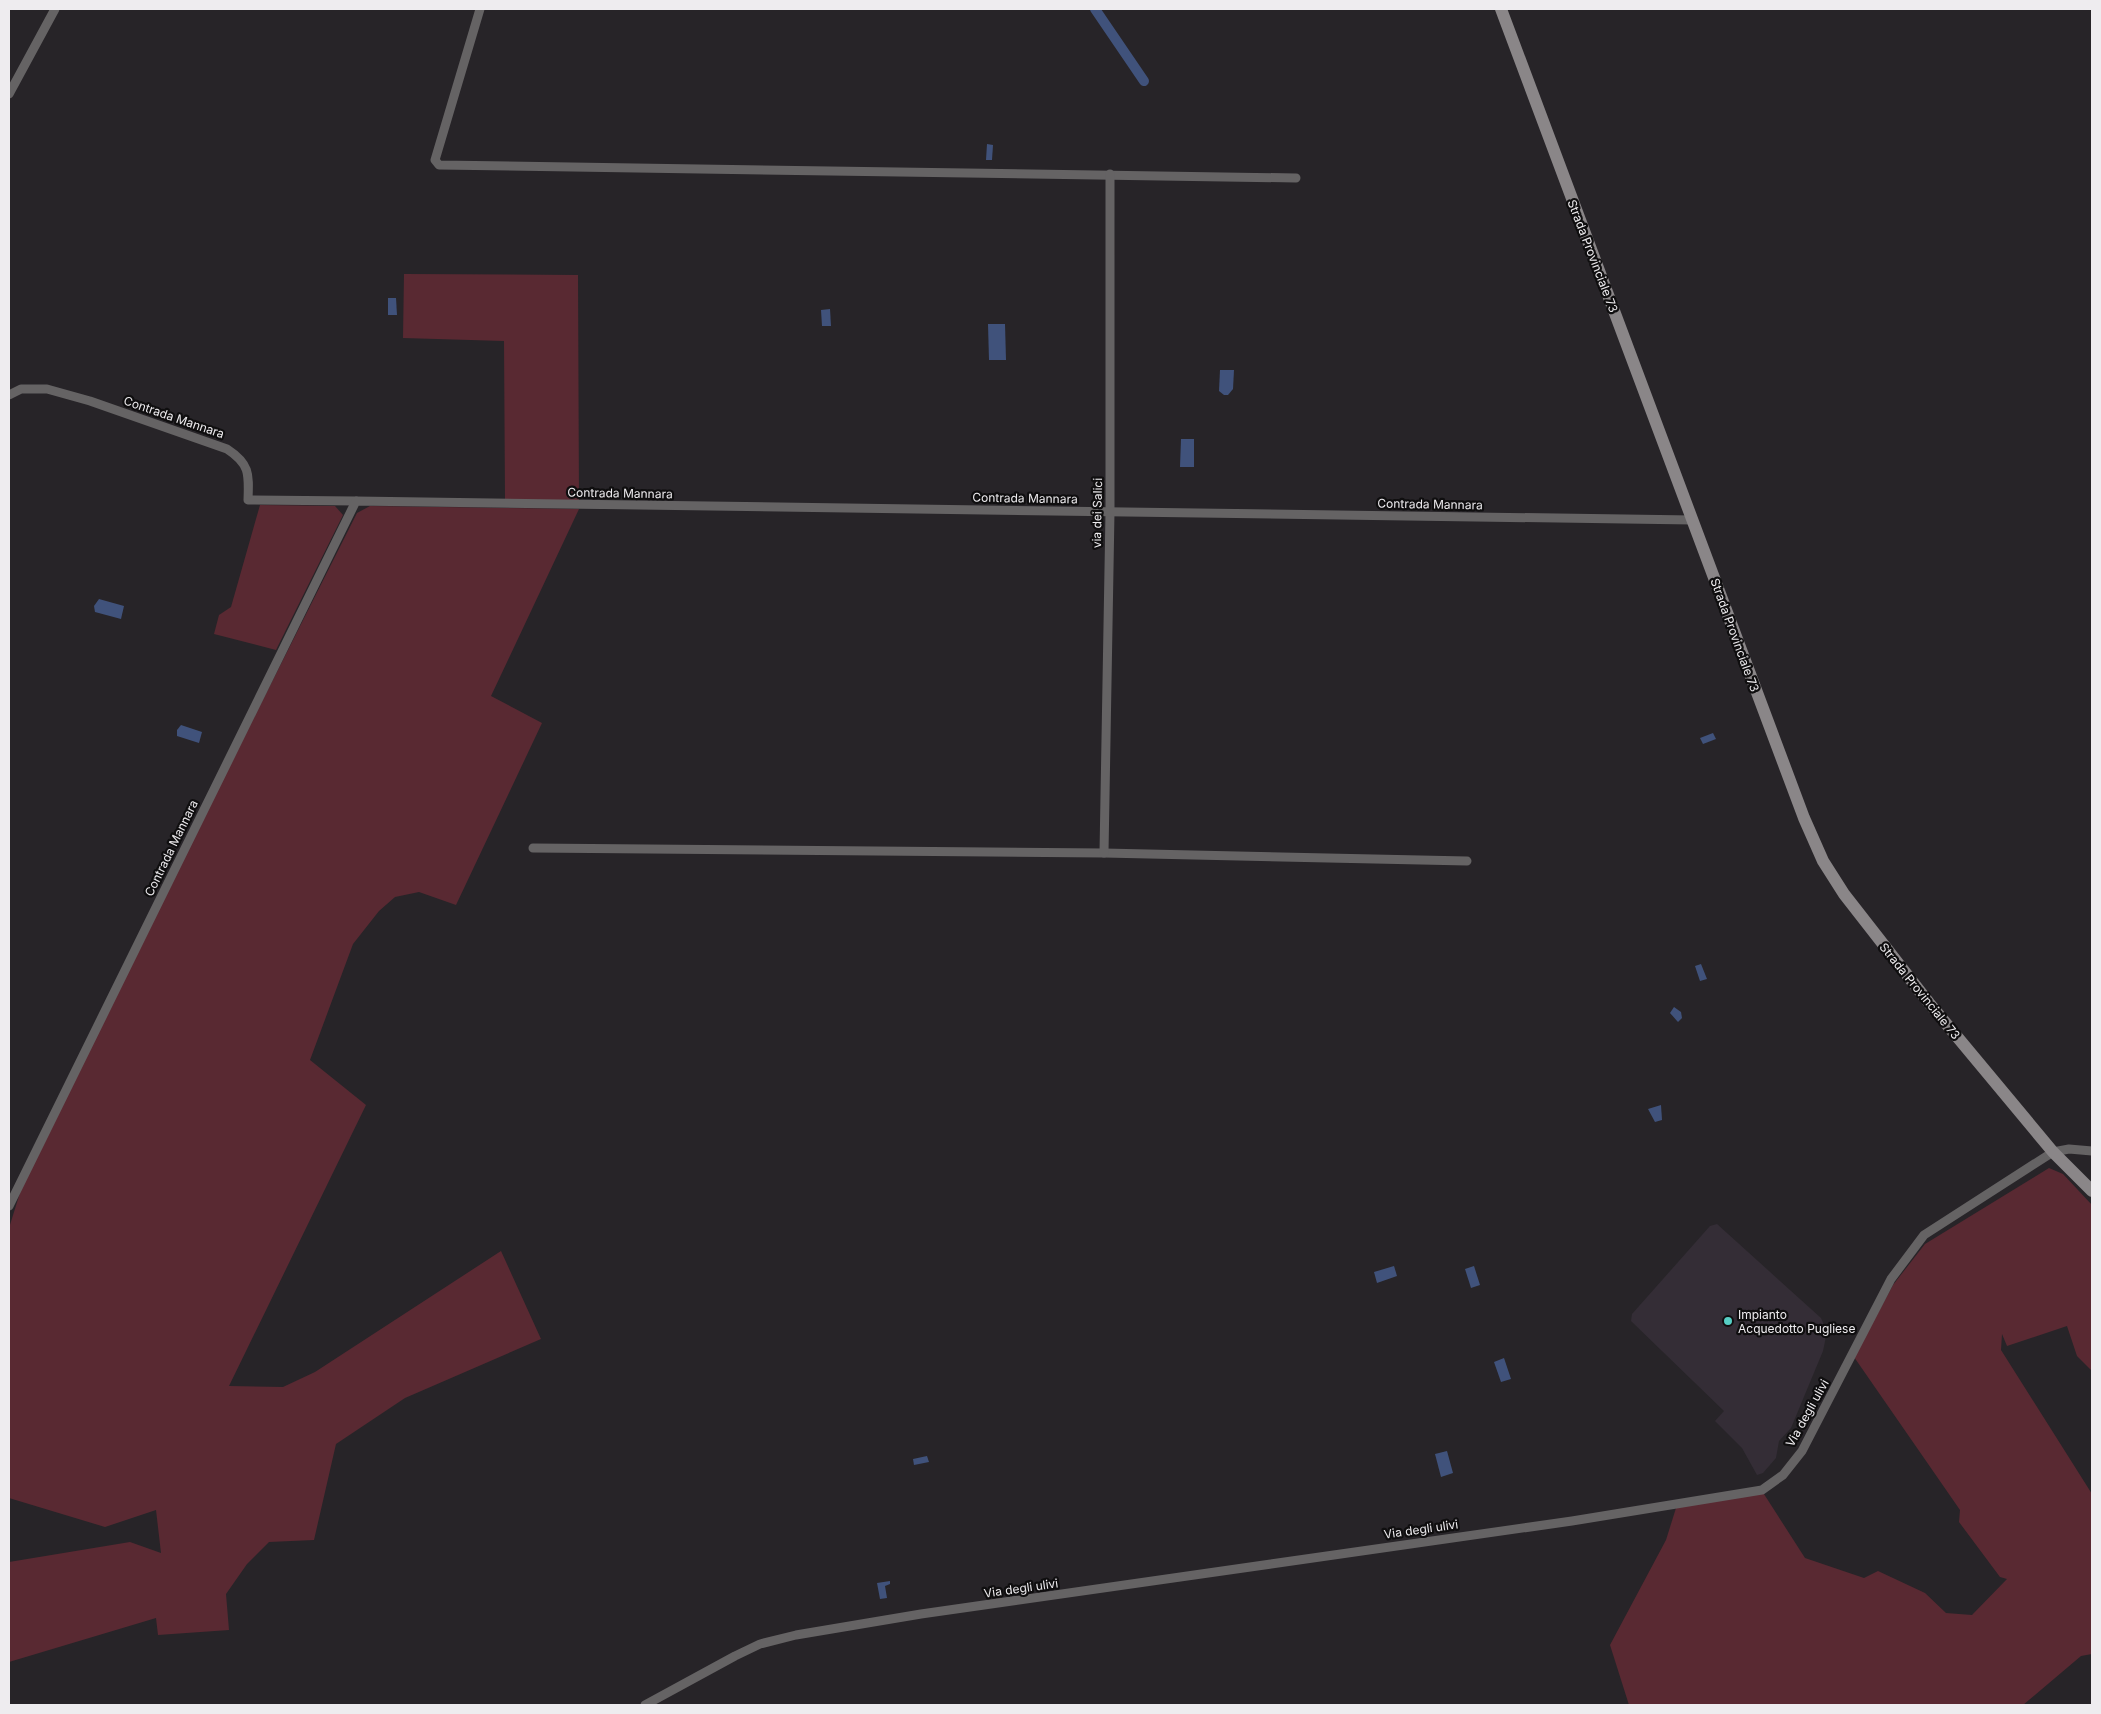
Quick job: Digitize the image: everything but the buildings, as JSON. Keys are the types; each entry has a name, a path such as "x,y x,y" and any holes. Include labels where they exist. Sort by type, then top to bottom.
{"main road":[{"name":"Strada Provinciale 73","path":"1500,9 1804,818 1822,861 1844,894 1929,1003 2053,1152 2092,1191"}],"street":[{"path":"9,94 55,9"},
{"path":"480,9 435,160 439,165 1296,178"},
{"name":"via dei Salici","path":"1104,853 1110,512 1110,174"},
{"name":"Contrada Mannara","path":"9,395 21,389 47,389 90,401 227,449 241,458 249,474 248,500 1693,520"},
{"name":"Contrada Mannara","path":"9,1206 356,501"},
{"path":"533,848 1104,853 1468,861"},
{"path":"2053,1152 2069,1149 2092,1150"},
{"name":"Via degli ulivi","path":"645,1705 760,1644 796,1635 921,1614 1572,1521 1762,1490 1784,1475 1802,1451 1891,1279 1924,1235 2053,1152"}],"shaded area":[{"path":"404,274 578,275 579,501 505,500 504,341 403,338"},
{"path":"260,505 335,506 343,515 276,650 214,634 219,615 231,607"},
{"path":"370,506 579,509 491,696 542,723 456,905 419,892 395,897 379,911 353,944 310,1060 366,1105 229,1386 283,1387 315,1372 501,1251 541,1339 405,1398 336,1444 314,1540 269,1542 247,1564 226,1594 229,1630 158,1635 156,1618 9,1662 9,1562 130,1542 161,1553 156,1510 105,1527 9,1498 9,1228 24,1180 140,944 357,513"},
{"path":"2049,1168 2063,1174 2092,1205 2092,1371 2077,1356 2067,1326 2007,1346 2002,1334 2001,1350 2092,1494 2092,1654 2081,1656 2023,1705 1629,1705 1610,1645 1666,1540 1676,1508 1762,1491 1805,1558 1864,1578 1878,1571 1925,1593 1946,1613 1972,1615 2007,1579 2000,1577 1959,1522 1960,1510 1854,1357 1893,1285 1925,1244"},
{"path":"1717,1224 1821,1318 1827,1332 1823,1351 1791,1428 1779,1441 1776,1458 1763,1473 1757,1475 1742,1448 1715,1421 1724,1411 1631,1321 1632,1314 1710,1226"}],"water":[{"path":"987,144 993,145 992,160 986,160"},
{"path":"388,298 396,298 397,315 388,315"},
{"path":"830,309 831,326 822,326 821,310"},
{"path":"988,324 1005,324 1006,360 989,360"},
{"path":"1220,370 1234,370 1233,389 1228,395 1224,395 1219,391"},
{"path":"1181,439 1194,439 1194,467 1180,467"},
{"path":"99,599 124,606 121,619 95,612 94,606"},
{"path":"181,725 202,732 199,743 177,736 177,730"},
{"path":"1713,733 1716,739 1703,744 1700,738"},
{"path":"1701,964 1707,979 1700,981 1695,966"},
{"path":"1674,1007 1681,1012 1682,1018 1678,1022 1670,1013"},
{"path":"1661,1105 1662,1120 1655,1122 1648,1109"},
{"path":"1394,1266 1397,1276 1377,1283 1374,1272"},
{"path":"1474,1266 1480,1285 1471,1288 1465,1269"},
{"path":"1504,1358 1511,1379 1501,1382 1494,1362"},
{"path":"1447,1451 1453,1473 1441,1477 1435,1454"},
{"path":"927,1456 929,1462 914,1465 913,1459"},
{"path":"890,1581 890,1584 885,1586 887,1598 880,1599 877,1583"}],"waterway":[{"path":"1095,9 1144,81"}],"place":[{"name":"Impianto Acquedotto Pugliese","path":"1728,1321"}]}
